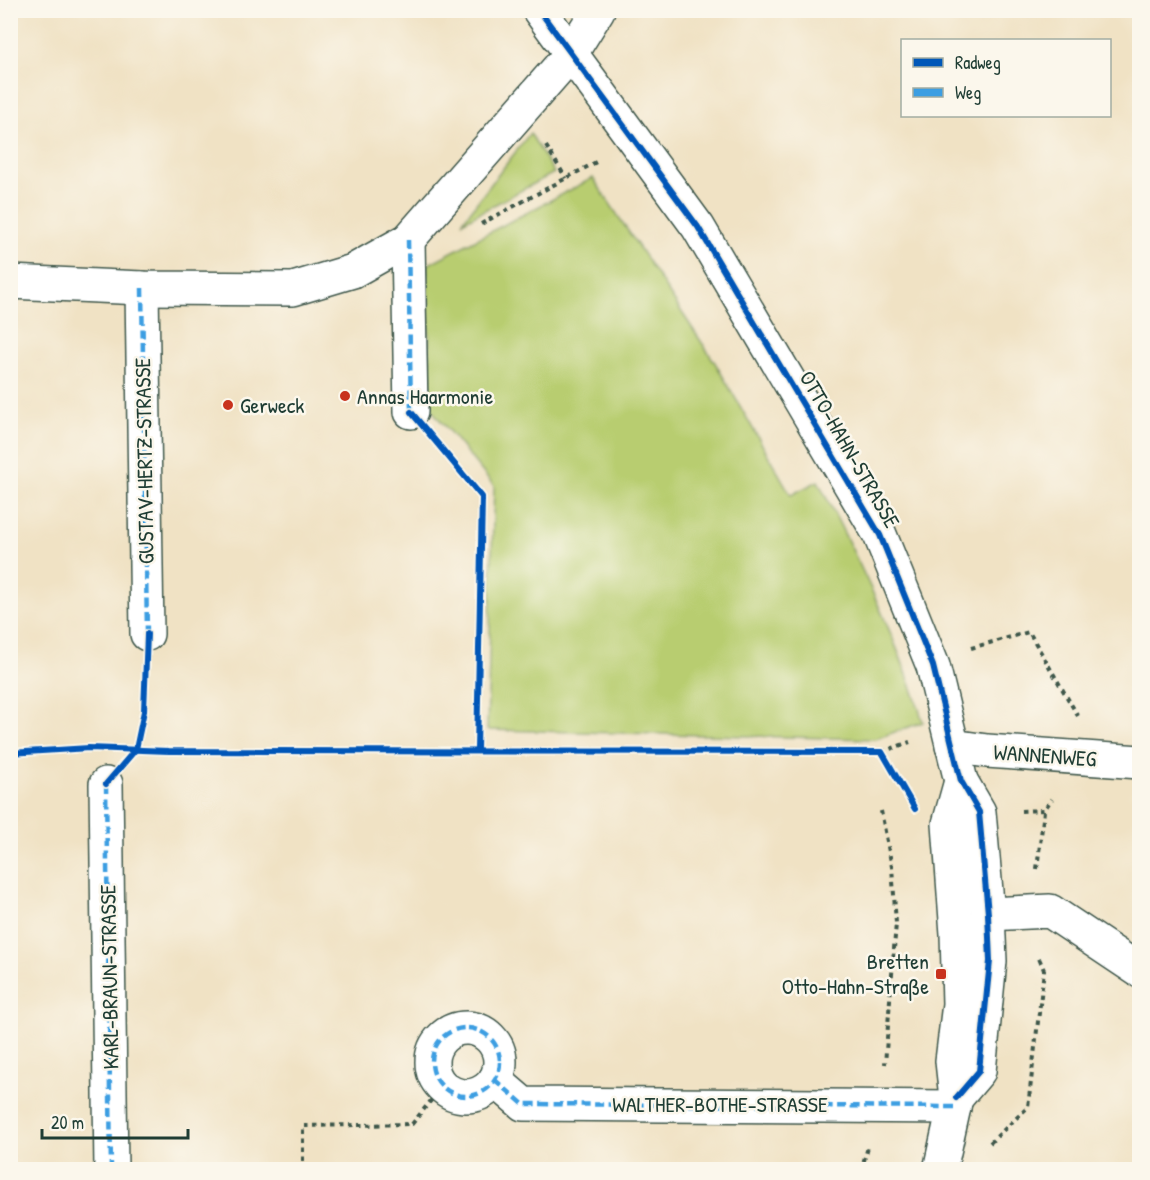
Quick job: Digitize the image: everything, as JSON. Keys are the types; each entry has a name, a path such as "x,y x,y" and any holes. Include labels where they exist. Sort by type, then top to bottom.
{"street":[{"name":"OTTO-HAHN-STRASSE","path":"539,10 698,227 880,536 933,666 962,781 979,812 988,914 990,961 979,1071 955,1102"},
{"path":"10,282 142,288 292,289 353,272 408,240 570,55 598,10"},
{"path":"408,240 411,412"},
{"name":"GUSTAV-HERTZ-STRASSE","path":"142,288 147,634"},
{"name":"WANNENWEG","path":"952,746 987,751 1140,762"},
{"name":"OTTO-HAHN-STRASSE","path":"940,1170 955,1102 952,1061 959,1004 958,946 949,824 962,781"},
{"name":"KARL-BRAUN-STRASSE","path":"106,784 111,1170"},
{"path":"988,914 1050,911 1140,971"},
{"path":"465,1027 478,1029 497,1044 501,1057 501,1069 485,1091 470,1096 456,1095 442,1087 434,1074 431,1061 434,1049 441,1037 465,1027"},
{"name":"WALTHER-BOTHE-STRASSE","path":"495,1080 524,1104 879,1105 955,1102"}],"path":[{"path":"471,229 634,141"},
{"path":"870,752 882,752 887,761"},
{"path":"861,1170 879,1105 890,1033 896,923 892,867 881,811"},
{"path":"303,1170 303,1126 412,1124 442,1087"}],"green space":[{"path":"530,133 554,173 462,222"},
{"path":"593,178 714,361 791,495 818,481 889,629 923,722 875,739 487,730 494,486 431,409 427,265"}],"marked path":[{"path":"408,240 411,412"},
{"path":"142,288 147,634"},
{"path":"106,784 111,1170"},
{"path":"459,1028 473,1028 485,1033 495,1043 500,1062 495,1081 485,1091 473,1096 459,1096 447,1091 437,1081 432,1069 432,1055 437,1043 447,1033 459,1028"},
{"path":"495,1080 523,1104 954,1107"}],"cycle path":[{"path":"539,10 698,227 880,535 933,666 961,781 979,812 988,914 990,961 979,1071 956,1098"},
{"path":"411,412 482,497 477,750"},
{"path":"106,784 136,749 144,711 147,634"},
{"path":"10,753 89,748 169,751 882,752 915,809"}],"place":[{"name":"Annas Haarmonie","path":"345,396"},
{"name":"Gerweck","path":"228,405"},
{"name":"Bretten Otto-Hahn-Straße","path":"941,974"}]}
